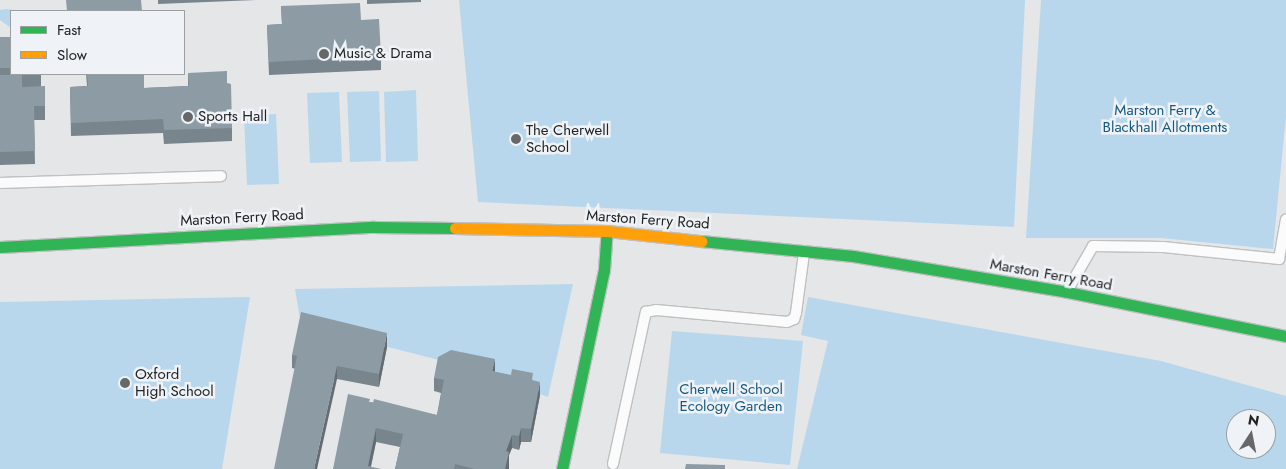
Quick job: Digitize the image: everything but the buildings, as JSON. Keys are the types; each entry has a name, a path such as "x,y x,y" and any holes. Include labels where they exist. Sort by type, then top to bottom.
{"main road":[{"name":"Marston Ferry Road","path":"0,247 381,226 607,231 804,249 1067,292 1286,336"},
{"path":"562,469 604,270 607,231"}],"lane":[{"path":"0,183 221,176"},
{"path":"1067,292 1093,246 1163,247 1279,259 1286,220"},
{"path":"613,464 646,312 656,310 787,322 794,319 796,313 804,249"}],"green space":[{"path":"459,0 1025,0 1014,227 478,202"},
{"name":"Marston Ferry & Blackhall Allotments","path":"1041,0 1286,0 1286,116 1273,249 1161,238 1026,238"},
{"path":"6,9 14,10 10,10 10,27 0,20 0,10"},
{"path":"416,90 418,161 386,162 384,92"},
{"path":"379,91 381,161 350,162 347,92"},
{"path":"339,92 342,162 310,163 307,93"},
{"path":"276,114 279,184 247,185 244,116"},
{"path":"573,284 548,397 451,363 301,325 295,289"},
{"name":"Oxford High School","path":"250,297 222,469 0,469 0,302"},
{"path":"808,297 1161,361 1286,396 1286,469 797,469 828,341 801,335"},
{"name":"Cherwell School Ecology Garden","path":"672,331 803,341 790,465 660,453"}],"traffic: fast":[{"path":"0,247 373,227 455,228"},
{"path":"562,469 604,270 607,231"},
{"path":"701,241 853,256 1067,292 1286,336"}],"traffic: slow":[{"path":"455,228 607,231 701,241"}],"place":[{"name":"Music & Drama","path":"324,54"},
{"name":"Sports Hall","path":"188,117"},
{"name":"The Cherwell School","path":"516,139"},
{"name":"Oxford High School","path":"125,383"}]}
